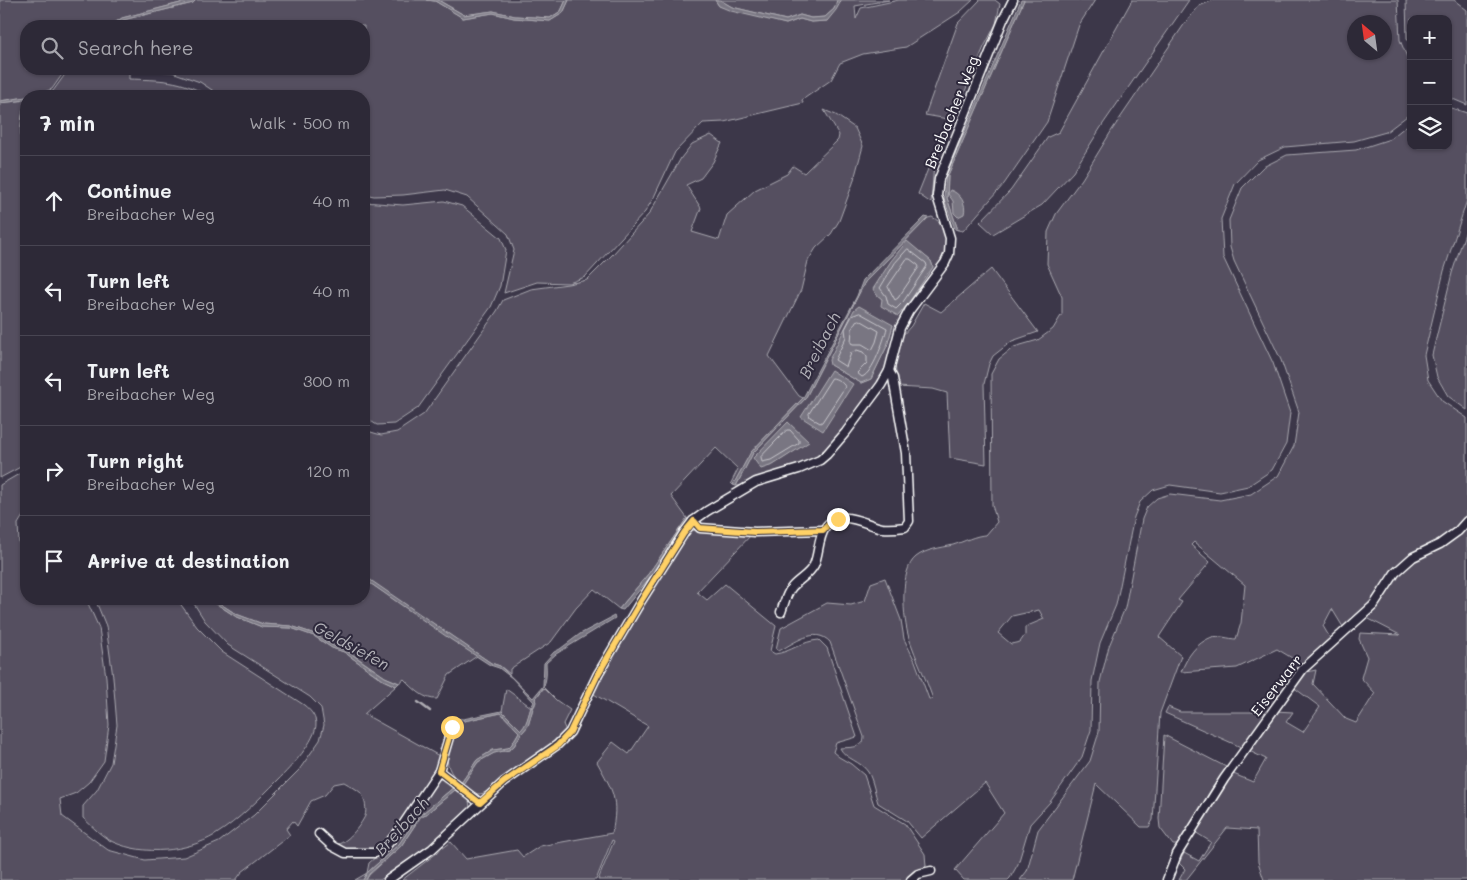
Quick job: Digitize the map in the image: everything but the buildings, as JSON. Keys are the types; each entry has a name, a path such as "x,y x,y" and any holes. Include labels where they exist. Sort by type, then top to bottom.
{"street":[{"name":"Breibacher Weg","path":"388,880 432,849 509,778 557,746 570,732 598,674 622,633 684,533 694,521 748,486 765,478 810,465 827,454 867,405 889,371 900,328 909,311 945,263 950,238 937,196 939,179 1003,20 1013,0"},
{"path":"781,612 785,599 792,587 814,565 823,530 832,521 843,517 883,528 905,527 910,521 905,445 893,378 889,371"},
{"path":"694,521 700,528 755,532 823,530"},
{"name":"Eiserwarr","path":"1167,880 1177,854 1224,779 1302,669 1374,604 1396,573 1413,557 1440,544 1458,532 1467,521"},
{"path":"319,834 332,846 345,853 375,853 385,846 398,832 439,771 452,727"},
{"path":"439,771 480,803"},
{"path":"911,880 918,874 931,871"}],"shaded area":[{"path":"0,0 192,0 119,20 20,20 20,75 62,75 52,89 20,90 20,98 0,101"},
{"path":"196,0 426,0 435,1 463,18 493,13 514,18 550,21 563,13 569,0 715,0 719,6 786,24 800,19 811,22 827,21 840,0 889,0 855,6 856,19 861,8 899,0 973,0 960,12 906,47 863,54 840,63 831,80 802,100 803,103 724,122 703,123 675,152 645,212 585,277 569,283 537,282 504,293 514,250 508,234 467,197 445,190 403,195 370,195 370,90 212,90 200,82 180,75 370,75 370,20 123,20 193,3"},
{"path":"438,0 566,0 561,11 550,18 515,16 493,11 464,15"},
{"path":"720,0 838,1 834,9 825,17 811,18 800,15 786,20 732,7"},
{"path":"980,0 995,0 1000,4 996,24 984,47 934,163 931,203 918,194 948,119 925,115 958,23"},
{"path":"1024,0 1095,0 1079,25 1047,122 1004,184 963,231 958,230 947,198 948,175"},
{"path":"1132,0 1189,0 1103,124 1073,172 1042,205 993,234 980,222 1011,190 1048,137 1059,132"},
{"path":"1214,0 1398,0 1400,40 1407,57 1407,116 1386,132 1354,141 1285,147 1258,160 1235,184 1221,219 1223,257 1273,363 1290,413 1286,444 1272,470 1248,486 1220,492 1170,485 1153,490 1140,502 1134,517 1116,605 1100,643 1092,681 1091,730 1082,757 1050,802 1030,824 1018,864 1010,878 1008,880 964,880 955,870 1004,813 985,783 921,838 907,821 878,803 868,772 842,752 840,748 862,744 864,737 830,642 824,637 811,636 798,640 779,651 776,649 781,628 827,603 851,605 865,601 871,583 885,578 901,620 904,639 915,661 929,699 933,699 907,630 904,595 907,572 911,563 920,554 986,535 997,522 992,505 991,374 999,359 1014,347 1038,340 1053,329 1062,314 1062,297 1047,264 1048,232 1056,214 1082,179 1112,130 1183,26 1199,6","holes":["1039,610 1044,619 1025,627 1025,635 1020,642 1011,644 998,633 1012,616"]},
{"path":"1406,0 1454,0 1467,10 1467,105 1452,99 1452,15 1407,15 1407,38"},
{"path":"65,75 129,75 129,79 179,83 198,90 54,90"},
{"path":"20,101 20,467 0,478 0,103"},
{"path":"1452,108 1467,113 1467,200 1444,271 1424,355 1428,380 1442,401 1467,418 1467,515 1458,526 1391,574 1368,604 1343,627 1332,609 1323,626 1330,638 1302,664 1277,649 1237,668 1181,672 1193,651 1206,640 1212,637 1236,639 1241,623 1245,585 1194,542 1191,545 1210,562 1178,600 1182,602 1159,637 1181,656 1160,713 1153,820 1149,827 1141,827 1096,784 1072,880 1020,880 1027,871 1038,830 1090,761 1099,732 1100,682 1109,646 1125,608 1142,519 1147,507 1157,498 1170,494 1220,500 1251,494 1278,476 1294,446 1299,412 1281,360 1234,261 1230,247 1229,220 1242,188 1263,167 1287,155 1356,150 1390,139 1407,125 1407,150 1452,150"},
{"path":"824,110 836,115 855,128 863,146 853,183 839,221 831,234 816,248 808,261 801,290 769,356 799,396 803,398 751,452 733,485 731,483 738,469 716,448 671,496 687,518 649,573 619,609 594,589 576,608 551,642 510,669 510,674 370,580 370,432 381,435 397,432 424,414 503,300 531,289 587,280 649,214 681,158 692,144 711,135 722,143 713,162 701,178 686,185 701,208 692,232 719,240 727,215 755,190 787,174 793,166 804,173 838,140 839,135"},
{"path":"444,201 462,206 501,238 506,250 500,286 491,307 418,408 394,424 377,425 370,421 370,202 403,205"},
{"path":"932,217 943,227 947,239 944,252 938,267 902,317 886,368 865,402 843,430 815,458 736,486 753,453 805,399 865,282 928,218","holes":["907,242 931,261 933,267 898,316 874,291","893,325 887,346 871,379 861,383 830,365","788,422 808,442 773,465 761,468"]},
{"path":"1467,227 1467,410 1448,396 1437,377 1432,355 1452,273"},
{"path":"991,269 1038,332 1012,341 993,356 989,364 984,384 986,464 950,458 947,393 933,389 897,387 895,361 901,337 911,326 924,303 941,312"},
{"path":"20,473 20,521 18,524 20,605 89,605 99,628 106,677 109,725 104,761 89,782 76,793 60,799 62,816 108,850 145,860 184,857 219,842 254,815 299,770 320,740 324,725 321,708 310,697 228,645 205,621 195,605 218,605 235,616 262,627 291,628 314,636 332,648 344,652 383,680 396,686 364,714 441,757 414,805 385,844 376,849 365,851 344,851 334,845 344,841 352,834 360,825 366,813 365,801 361,793 344,782 334,784 325,795 311,801 297,826 293,821 286,829 290,835 242,872 236,880 0,880 0,485"},
{"path":"1467,526 1467,880 1264,880 1258,862 1257,830 1227,828 1186,880 1179,880 1185,869 1179,863 1184,853 1199,861 1211,842 1195,832 1231,773 1253,782 1266,759 1247,750 1275,711 1293,712 1286,722 1303,732 1320,707 1293,687 1302,673 1316,670 1313,684 1346,719 1356,723 1375,693 1361,678 1367,657 1359,639 1360,633 1400,635 1365,617 1376,606 1399,575 1415,561 1444,545"},
{"path":"699,529 753,533 697,592 707,600 725,584 776,626 770,651 775,654 807,642 819,640 827,648 857,737 836,743 833,752 864,775 874,805 905,824 925,854 926,866 912,874 907,880 598,880 614,841 612,840 596,880 402,880 451,842 466,859 517,850 523,857 540,846 612,833 615,803 611,788 597,762 613,742 629,754 648,726 592,693 601,675 687,534"},
{"path":"370,583 477,656 449,675 437,699 432,699 415,690 404,679 399,683 385,677 345,649 333,646 315,634 291,626 263,624 236,614 222,605 370,605"},
{"path":"97,605 181,605 197,627 222,652 304,705 315,718 315,730 308,745 289,768 240,816 224,829 204,841 165,850 138,849 109,840 83,818 83,806 97,790 111,763 117,725 106,626"},
{"path":"544,688 570,710 563,724 566,731 486,792 477,794 463,784 478,762 494,753 509,750 514,746 528,726 535,705 535,699"},
{"path":"506,689 531,707 526,725 521,730 502,711"},
{"path":"1168,707 1180,712 1269,712 1243,748 1165,713"},
{"path":"501,713 519,732 508,748 493,750 477,760 461,783 453,775 447,760 453,718 463,719 464,721"},
{"path":"1164,735 1228,768 1212,788 1179,845 1173,845 1160,828"},
{"path":"442,779 454,787 420,814 399,844 367,873 369,863 387,847 435,780"},
{"path":"456,789 469,800 470,808 429,847 380,880 366,880 401,846 421,816 424,816"},
{"path":"367,873 363,880 355,880"}],"water":[{"path":"196,0 193,3 119,20"},
{"path":"426,0 438,0 464,15 493,11 515,16 550,18 561,11 566,0 569,0 563,13 550,21 514,18 493,13 463,18 435,1"},
{"path":"715,0 720,0 732,7 786,20 800,15 811,18 825,17 834,9 837,0 841,1 827,21 811,22 800,19 786,24 731,11 719,6"},
{"path":"1021,0 1024,0 948,175 947,198 958,230 955,229 944,199 946,175"},
{"path":"20,98 20,101 0,103 0,101"},
{"path":"950,190 957,194 964,203 964,214 958,217 954,213 953,201 948,194"},
{"path":"925,217 928,218 865,282 805,399 753,453 736,486 733,485 751,452 803,398 857,296 863,280"},
{"path":"907,241 931,261 933,267 898,316 881,306 882,299 873,289"},
{"path":"859,306 893,325 887,346 871,379 861,383 830,365 829,360 854,310"},
{"path":"831,370 853,384 823,431 801,417"},
{"path":"788,422 809,442 773,465 761,469 753,458"},
{"path":"687,518 689,521 652,575 623,610 619,609 649,573"},
{"path":"370,580 491,663 500,666 533,698 543,686 544,663 554,652 580,634 614,616 615,618 556,654 546,663 545,682 542,690 535,699 536,702 528,726 509,750 494,753 478,762 463,784 461,783 477,760 493,750 508,748 519,732 501,713 464,721 463,719 502,711 521,730 526,724 534,702 512,678 499,668 490,665 370,583"},
{"path":"218,605 222,605 236,614 263,624 291,626 315,634 333,646 344,649 385,677 399,683 396,686 383,680 344,652 332,648 314,636 291,628 262,627 235,616"},
{"path":"454,787 456,789 424,816 421,816 401,846 369,874 366,880 363,880 367,873 399,844 420,814"}],"waterway":[{"name":"Geldsiefen","path":"418,702 430,711"}],"route":[{"path":"452,727 439,771 480,803 504,782 557,746 570,732 598,674 641,601 684,533 694,521 700,528 755,532 823,530 832,521 838,519"}],"water label":[{"name":"Breibach","path":"819,345"},
{"name":"Breibach","path":"401,826"}]}
